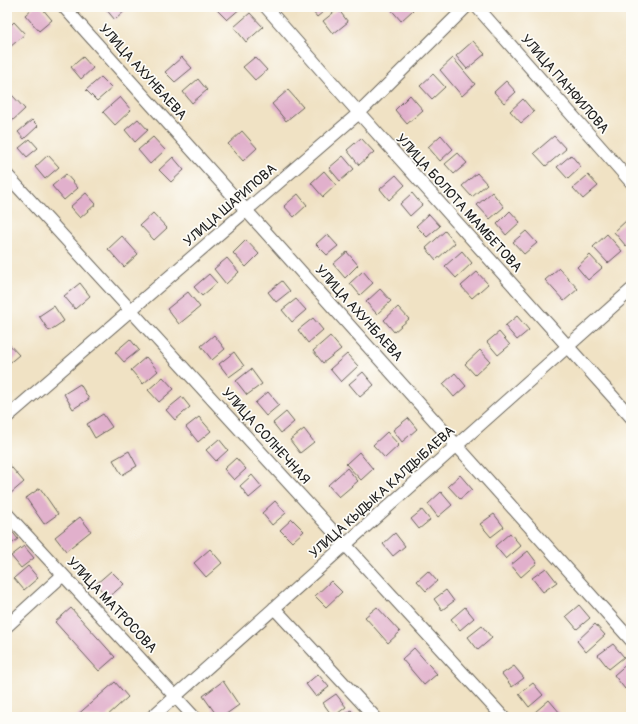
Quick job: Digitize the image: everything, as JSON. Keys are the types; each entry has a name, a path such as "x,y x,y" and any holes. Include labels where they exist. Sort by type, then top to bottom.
{"street":[{"name":"УЛИЦА АХУНБАЕВА","path":"64,7 631,640"},
{"name":"УЛИЦА БОЛОТА МАМБЕТОВА","path":"266,7 631,417"},
{"name":"УЛИЦА ШАРИПОВА","path":"7,417 359,113 466,7"},
{"name":"УЛИЦА ПАНФИЛОВА","path":"477,7 631,182"},
{"name":"УЛИЦА СОЛНЕЧНАЯ","path":"7,175 503,717"},
{"name":"УЛИЦА КЫДЫКА КАЛДЫБАЕВА","path":"152,717 631,290"},
{"name":"УЛИЦА МАТРОСОВА","path":"7,514 194,717"},
{"path":"7,626 63,575"},
{"path":"274,608 375,717"}],"building":[{"path":"34,7 41,7 52,20 39,31 25,15"},
{"path":"129,7 115,20 105,8"},
{"path":"221,7 242,7 227,20 217,10"},
{"path":"309,7 329,7 317,17"},
{"path":"389,7 410,7 413,10 401,21"},
{"path":"338,9 348,22 333,34 323,21"},
{"path":"250,13 263,27 246,42 234,27"},
{"path":"14,22 25,34 9,48 7,45 7,29"},
{"path":"473,41 485,54 467,69 456,56"},
{"path":"83,57 93,68 81,79 71,67"},
{"path":"182,57 192,68 175,82 165,72"},
{"path":"255,57 267,70 255,80 243,67"},
{"path":"453,58 475,84 462,96 440,70"},
{"path":"433,74 445,87 432,99 420,86"},
{"path":"101,77 112,88 97,101 86,90"},
{"path":"198,79 207,90 192,103 183,92"},
{"path":"506,81 516,92 504,103 494,92"},
{"path":"288,90 303,107 286,121 272,104"},
{"path":"12,95 25,109 11,122 7,118 7,100"},
{"path":"410,95 423,110 407,124 395,110"},
{"path":"120,97 131,110 115,125 103,112"},
{"path":"523,99 534,112 521,123 510,111"},
{"path":"138,119 148,130 135,142 125,130"},
{"path":"32,120 38,126 24,139 18,132"},
{"path":"242,131 257,148 243,161 228,144"},
{"path":"441,135 453,149 440,161 428,147"},
{"path":"554,136 566,149 546,166 534,153"},
{"path":"153,137 165,150 150,164 138,150"},
{"path":"361,138 374,152 359,165 347,150"},
{"path":"30,139 38,148 27,157 19,148"},
{"path":"458,153 467,163 454,174 445,164"},
{"path":"48,155 59,167 45,179 35,167"},
{"path":"571,155 581,167 568,179 557,167"},
{"path":"343,156 354,169 340,181 329,168"},
{"path":"173,157 184,170 171,182 159,170"},
{"path":"324,171 336,185 323,197 311,183"},
{"path":"477,173 487,184 472,197 462,186"},
{"path":"66,174 78,188 64,200 52,186"},
{"path":"396,175 405,185 389,200 380,189"},
{"path":"588,175 598,186 583,199 573,188"},
{"path":"492,192 504,207 490,219 477,205"},
{"path":"86,193 96,204 80,218 70,207"},
{"path":"412,193 422,205 410,216 400,204"},
{"path":"298,194 307,205 294,217 284,206"},
{"path":"510,211 520,222 506,235 497,224"},
{"path":"153,213 167,228 154,240 140,225"},
{"path":"429,214 440,226 427,237 416,226"},
{"path":"627,220 631,225 631,242 626,246 614,232"},
{"path":"445,231 455,243 436,260 426,248"},
{"path":"526,231 537,243 524,254 513,242"},
{"path":"327,234 338,246 327,255 316,244"},
{"path":"607,234 622,251 608,263 593,247"},
{"path":"122,236 138,254 124,267 108,249"},
{"path":"246,240 259,254 246,267 233,253"},
{"path":"462,251 472,263 456,278 445,266"},
{"path":"347,252 358,265 345,278 333,264"},
{"path":"590,255 602,268 588,280 577,267"},
{"path":"227,258 239,272 226,284 214,269"},
{"path":"559,268 578,289 564,301 545,280"},
{"path":"363,271 373,283 360,295 350,283"},
{"path":"477,272 488,284 472,298 461,286"},
{"path":"209,274 217,283 202,296 194,287"},
{"path":"282,281 290,291 276,302 268,292"},
{"path":"80,283 90,296 75,309 64,296"},
{"path":"380,289 391,301 377,314 366,302"},
{"path":"188,292 200,307 179,324 167,309"},
{"path":"296,299 306,310 292,322 282,310"},
{"path":"54,306 64,321 49,331 39,316"},
{"path":"398,307 409,319 394,332 384,320"},
{"path":"517,316 529,330 517,340 505,326"},
{"path":"313,318 323,330 308,343 298,330"},
{"path":"499,332 510,345 498,355 487,342"},
{"path":"214,335 225,349 212,360 201,346"},
{"path":"330,336 341,349 323,363 313,351"},
{"path":"130,339 139,350 124,362 115,352"},
{"path":"7,342 19,355 7,365"},
{"path":"480,350 490,361 475,375 465,364"},
{"path":"234,352 244,366 229,377 219,364"},
{"path":"347,354 358,366 341,382 330,369"},
{"path":"146,357 158,371 143,384 131,370"},
{"path":"251,369 262,384 247,395 236,381"},
{"path":"363,372 374,385 360,397 349,384"},
{"path":"455,373 466,386 454,397 443,384"},
{"path":"163,377 174,389 159,402 148,390"},
{"path":"80,384 89,399 73,409 64,394"},
{"path":"268,392 279,405 266,416 255,403"},
{"path":"182,397 190,407 175,420 166,410"},
{"path":"286,412 294,422 281,433 273,423"},
{"path":"103,414 112,427 95,438 87,424"},
{"path":"199,417 211,431 198,442 186,427"},
{"path":"408,418 417,429 402,442 393,430"},
{"path":"304,429 314,442 300,453 290,440"},
{"path":"387,432 399,445 385,458 373,445"},
{"path":"219,439 228,450 216,461 206,450"},
{"path":"129,451 137,466 122,475 113,460"},
{"path":"359,452 373,469 361,480 346,464"},
{"path":"236,458 246,469 234,480 224,469"},
{"path":"7,462 24,482 10,494 7,490"},
{"path":"347,468 358,481 339,497 328,485"},
{"path":"252,475 262,487 249,498 240,486"},
{"path":"460,475 472,489 460,499 448,486"},
{"path":"40,488 58,514 44,524 26,498"},
{"path":"441,492 452,505 438,517 428,504"},
{"path":"275,501 286,513 272,525 262,513"},
{"path":"422,510 430,520 419,529 411,519"},
{"path":"494,514 504,527 491,537 480,524"},
{"path":"80,517 91,531 66,551 55,537"},
{"path":"292,519 304,531 292,542 280,530"},
{"path":"7,525 18,539 7,547"},
{"path":"395,533 405,546 393,556 383,544"},
{"path":"510,533 521,546 506,559 495,546"},
{"path":"24,546 34,558 21,568 11,556"},
{"path":"210,549 222,563 206,577 194,563"},
{"path":"528,551 537,563 521,577 511,565"},
{"path":"28,566 38,578 24,590 14,578"},
{"path":"546,568 557,582 543,592 532,578"},
{"path":"111,571 124,584 108,598 96,584"},
{"path":"428,571 437,581 426,591 417,581"},
{"path":"331,581 342,592 326,607 315,596"},
{"path":"446,590 454,601 442,610 434,599"},
{"path":"579,605 590,618 577,629 566,616"},
{"path":"377,607 400,632 388,643 365,617"},
{"path":"465,607 474,618 460,630 451,619"},
{"path":"71,608 115,657 99,671 55,622"},
{"path":"595,624 605,635 586,652 577,641"},
{"path":"482,626 492,638 478,650 468,637"},
{"path":"613,644 624,657 609,669 598,655"},
{"path":"414,648 437,674 424,685 402,659"},
{"path":"629,662 631,664 631,683 625,689 614,675"},
{"path":"514,666 524,678 512,687 502,674"},
{"path":"318,674 329,687 316,697 306,684"},
{"path":"223,681 239,705 222,717 218,717 203,696"},
{"path":"115,682 128,697 106,717 75,717"},
{"path":"533,683 543,695 529,707 519,694"},
{"path":"336,694 346,707 333,717 323,703"},
{"path":"549,700 560,713 555,717 539,717 535,712"},
{"path":"351,710 357,717 343,717"}]}
